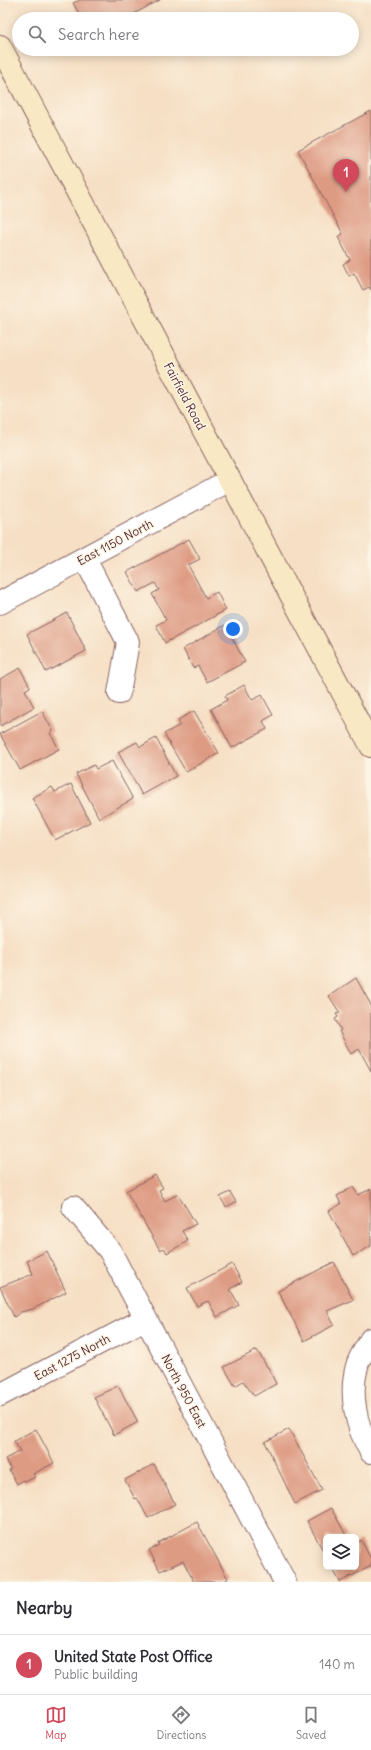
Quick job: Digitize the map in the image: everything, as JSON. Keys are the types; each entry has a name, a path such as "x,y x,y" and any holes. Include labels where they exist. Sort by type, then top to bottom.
{"main road":[{"name":"Fairfield Road","path":"0,46 371,746"}],"street":[{"name":"East 1150 North","path":"0,603 230,480"},
{"path":"85,558 128,642 119,693"},
{"name":"North 950 East","path":"73,1207 110,1251 285,1582"},
{"name":"East 1275 North","path":"0,1395 145,1319"},
{"path":"371,1339 357,1366 354,1394 356,1419 371,1452"}],"building":[{"path":"80,0 160,0 137,12 78,12 73,3"},
{"path":"371,111 371,290 369,287 363,290 354,273 349,276 343,264 350,260 338,237 343,234 298,150"},
{"path":"189,539 200,559 188,565 206,598 217,592 226,610 165,643 156,625 166,620 152,594 159,590 155,583 138,592 127,572"},
{"path":"67,613 86,651 46,672 27,634"},
{"path":"225,625 245,662 207,682 198,666 193,668 183,649"},
{"path":"20,668 30,687 25,690 34,707 0,726 0,679"},
{"path":"244,685 252,700 262,695 273,715 263,721 267,729 232,748 211,709 227,700 225,696"},
{"path":"42,711 53,731 50,733 59,749 20,770 0,734"},
{"path":"194,711 219,753 186,772 164,734 180,725 178,720"},
{"path":"156,738 176,776 142,795 118,752 137,742 140,747"},
{"path":"112,761 133,799 99,818 76,774 94,765 96,769"},
{"path":"71,784 90,822 55,840 32,798 52,787 55,792"},
{"path":"356,978 371,1005 371,1071 359,1049 351,1054 339,1031 341,1030 335,1019 338,1017 336,1014 340,1013 329,996"},
{"path":"155,1175 163,1188 159,1190 165,1201 178,1194 196,1224 182,1231 188,1241 167,1253 164,1248 160,1250 126,1191"},
{"path":"353,1187 358,1195 371,1189 371,1246 353,1256 329,1211 341,1204 337,1196"},
{"path":"230,1192 236,1202 226,1207 220,1197"},
{"path":"47,1251 66,1292 33,1309 21,1312 14,1317 0,1287 33,1274 27,1261"},
{"path":"334,1262 353,1300 327,1311 334,1325 304,1341 278,1291"},
{"path":"232,1264 242,1282 230,1289 239,1305 217,1317 208,1301 197,1306 187,1288"},
{"path":"257,1350 268,1367 276,1384 254,1396 243,1381 235,1386 224,1367"},
{"path":"118,1386 138,1422 114,1435 94,1397"},
{"path":"36,1429 54,1463 33,1474 35,1477 17,1484 5,1459 20,1451 14,1441"},
{"path":"289,1429 322,1490 295,1504 265,1442"},
{"path":"154,1464 175,1504 148,1518 137,1498 135,1499 125,1480"},
{"path":"331,1508 345,1534 323,1534 323,1550 307,1521"},
{"path":"197,1522 228,1579 222,1582 194,1582 183,1561 160,1571 149,1550 159,1545 158,1543"},
{"path":"361,1540 371,1559 371,1566 340,1582 334,1570 359,1570 359,1541"}],"place":[{"name":"United State Post Office","path":"346,192"}]}
